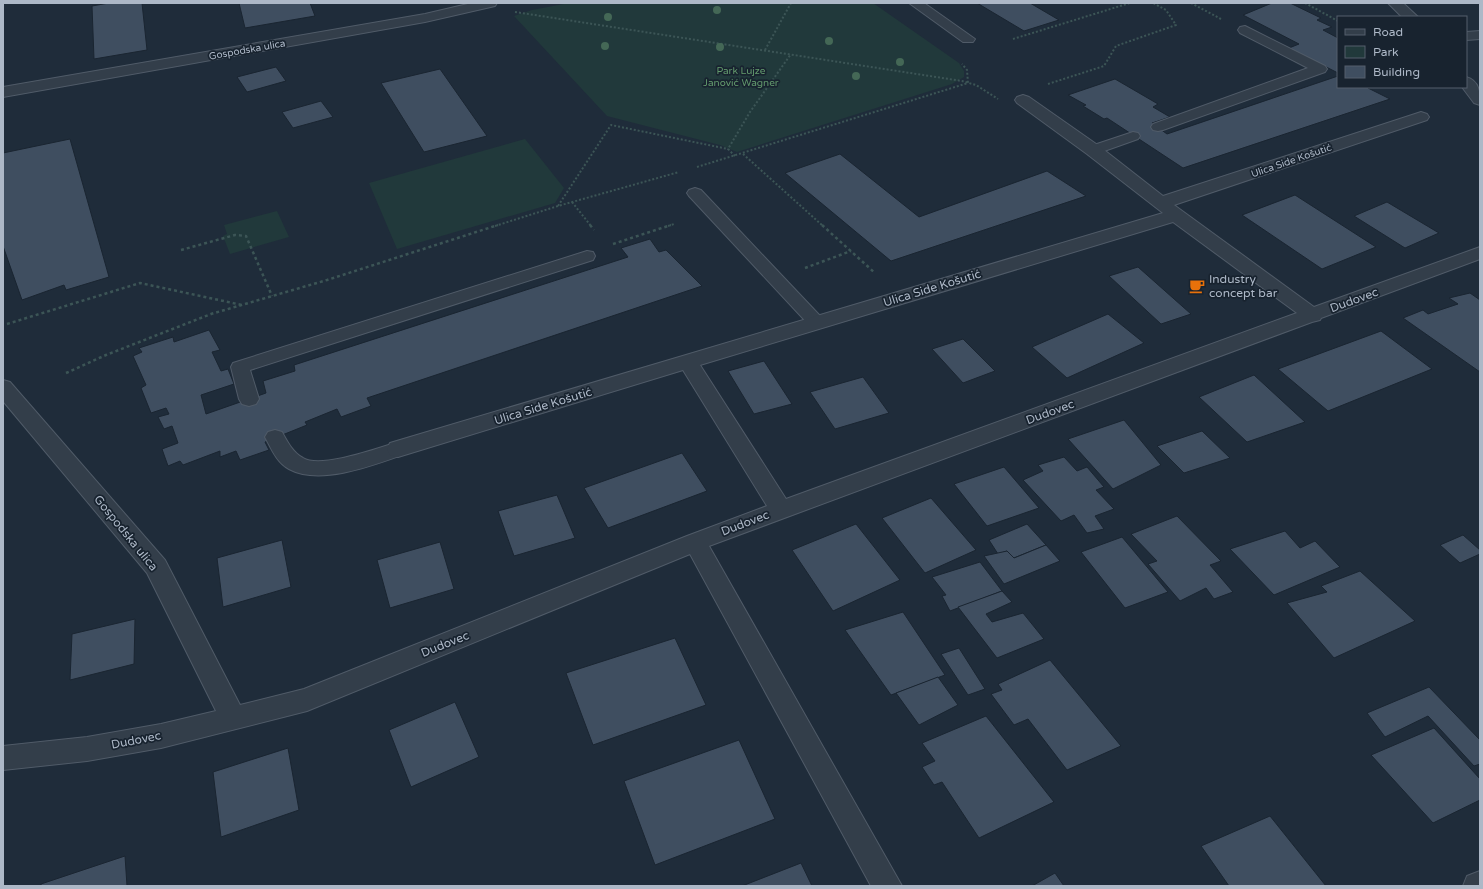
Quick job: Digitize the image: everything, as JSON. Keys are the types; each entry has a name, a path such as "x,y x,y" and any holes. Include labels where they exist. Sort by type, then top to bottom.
{"street":[{"name":"Gospodska ulica","path":"3,92 425,18 490,3"},
{"path":"1395,3 1410,16"},
{"path":"1467,36 1480,35"},
{"path":"1467,83 1480,100"},
{"path":"1023,100 1093,150 1169,209 1313,316"},
{"name":"Ulica Side Košutić","path":"398,449 817,323 1169,209 1421,117"},
{"name":"Dudovec","path":"3,758 87,749 161,736 308,700 696,542 1313,316 1480,253"},
{"path":"688,362 781,510"},
{"name":"Gospodska ulica","path":"3,387 156,567 233,718"},
{"path":"696,542 887,886"}],"lane":[{"path":"915,3 968,39"},
{"path":"1158,127 1320,69 1245,30"},
{"path":"1093,150 1133,136"},
{"path":"695,193 817,323"},
{"path":"249,399 240,367 587,256"},
{"path":"275,438 286,455 296,465 319,468 364,460 398,449"}],"path":[{"path":"765,50 791,3"},
{"path":"1013,39 1130,3"},
{"path":"1047,84 1104,66 1116,46 1176,25 1166,10 1153,3"},
{"path":"1191,3 1234,26 1245,30"},
{"path":"1305,3 1337,20"},
{"path":"514,12 791,54 968,83 976,85 998,99"},
{"path":"728,150 750,112 791,54"},
{"path":"960,60 967,70 968,83"},
{"path":"691,168 735,156 968,83"},
{"path":"558,206 611,125 728,150 735,156"},
{"path":"743,153 876,273"},
{"path":"66,373 106,355 211,314 558,206 684,170"},
{"path":"572,202 606,246"},
{"path":"587,256 606,246 674,224"},
{"path":"181,250 235,235 246,236 272,296"},
{"path":"775,278 851,251"},
{"path":"7,324 140,283 242,305"}],"green space":[{"name":"Park Lujze Janović Wagner","path":"569,3 873,3 959,63 964,71 964,77 952,84 737,152 720,145 607,116 514,16 532,10"},
{"path":"525,139 564,188 555,203 397,249 369,183"},
{"path":"277,211 289,237 230,254 223,236 227,234 224,225"}],"building":[{"path":"109,3 142,3 147,50 94,59 92,6"},
{"path":"239,3 310,3 315,16 245,28"},
{"path":"977,3 1030,3 1059,20 1024,31"},
{"path":"1272,3 1290,3 1321,18 1317,20 1332,27 1323,30 1337,37 1337,72 1289,48 1299,44 1243,15"},
{"path":"276,67 286,81 247,92 237,77"},
{"path":"440,69 487,136 424,152 381,83"},
{"path":"1337,76 1337,88 1368,88 1390,99 1183,168 1107,118 1104,119 1083,106 1086,105 1068,95 1115,79 1158,104 1153,107 1170,117 1152,123 1167,134"},
{"path":"321,101 333,117 293,128 282,112"},
{"path":"70,139 109,277 66,290 64,285 22,300 3,246 3,153"},
{"path":"840,154 919,217 1047,171 1086,196 891,261 785,173"},
{"path":"1295,195 1376,247 1322,269 1242,215"},
{"path":"1387,202 1439,233 1405,248 1354,216"},
{"path":"650,239 659,252 666,250 702,286 367,398 371,406 341,417 337,409 305,422 307,425 265,442 269,450 240,460 236,451 220,457 220,451 183,465 180,461 168,466 162,449 178,443 172,426 164,429 158,417 169,414 166,408 151,413 141,388 146,385 133,356 142,352 139,348 173,337 174,342 209,330 220,350 212,352 221,371 228,369 234,384 201,395 206,414 266,393 263,381 295,371 294,365 628,257 621,248"},
{"path":"1138,267 1191,314 1161,324 1109,276"},
{"path":"1470,293 1480,300 1480,372 1403,318 1423,310 1428,314 1458,304 1449,298"},
{"path":"1108,314 1144,343 1067,378 1032,347"},
{"path":"1381,331 1432,369 1328,411 1278,369"},
{"path":"963,339 995,371 963,383 932,349"},
{"path":"764,361 792,404 754,414 728,371"},
{"path":"1254,375 1305,422 1247,442 1199,397"},
{"path":"863,377 889,413 835,429 810,392"},
{"path":"1124,420 1161,465 1113,489 1068,439"},
{"path":"1202,431 1230,458 1184,473 1157,446"},
{"path":"682,453 707,491 608,528 584,488"},
{"path":"1064,457 1077,471 1087,467 1104,487 1096,490 1114,509 1095,516 1104,529 1087,533 1074,515 1061,521 1023,480 1043,471 1038,465"},
{"path":"1004,467 1039,508 987,526 954,484"},
{"path":"557,495 575,538 514,556 498,511"},
{"path":"931,498 976,550 925,573 882,518"},
{"path":"1177,516 1221,561 1210,565 1233,592 1214,599 1206,588 1180,601 1148,564 1157,561 1131,534"},
{"path":"856,524 900,580 833,611 792,550"},
{"path":"1027,524 1046,545 1014,558 1007,551 998,554 989,540"},
{"path":"1285,531 1300,548 1315,541 1340,567 1274,595 1230,549"},
{"path":"1463,535 1480,550 1480,554 1460,563 1440,545"},
{"path":"1122,537 1168,592 1125,608 1081,552"},
{"path":"282,540 291,587 223,607 217,558"},
{"path":"440,542 454,589 390,608 377,560"},
{"path":"1046,545 1060,561 1004,584 984,556 1007,551 1014,558"},
{"path":"980,562 1002,591 950,611 942,596 946,595 932,577"},
{"path":"1360,571 1415,621 1334,658 1287,603 1327,592 1321,586"},
{"path":"1002,591 1012,602 986,614 992,622 1023,613 1044,639 997,658 958,607"},
{"path":"903,612 945,675 891,695 845,630"},
{"path":"135,619 134,664 70,680 72,634"},
{"path":"675,638 706,705 593,745 566,673"},
{"path":"959,648 985,689 968,695 941,654"},
{"path":"1050,660 1121,746 1067,770 1028,719 1014,725 991,694 1002,690 998,684"},
{"path":"938,677 958,705 919,725 896,693"},
{"path":"1429,687 1480,740 1480,764 1474,766 1428,716 1385,737 1367,713"},
{"path":"455,702 479,757 411,787 389,730"},
{"path":"986,716 1054,802 979,838 942,782 934,785 922,767 935,761 922,743"},
{"path":"1434,728 1480,779 1480,800 1433,823 1371,755"},
{"path":"739,740 775,819 655,865 624,781"},
{"path":"288,748 299,810 221,837 213,772"},
{"path":"1270,816 1326,886 1229,886 1201,846"},
{"path":"125,856 127,886 41,886 41,884"},
{"path":"801,863 812,886 742,886"},
{"path":"1055,873 1064,886 1032,886"}],"place":[{"name":"Industry concept bar","path":"1197,286"}]}
